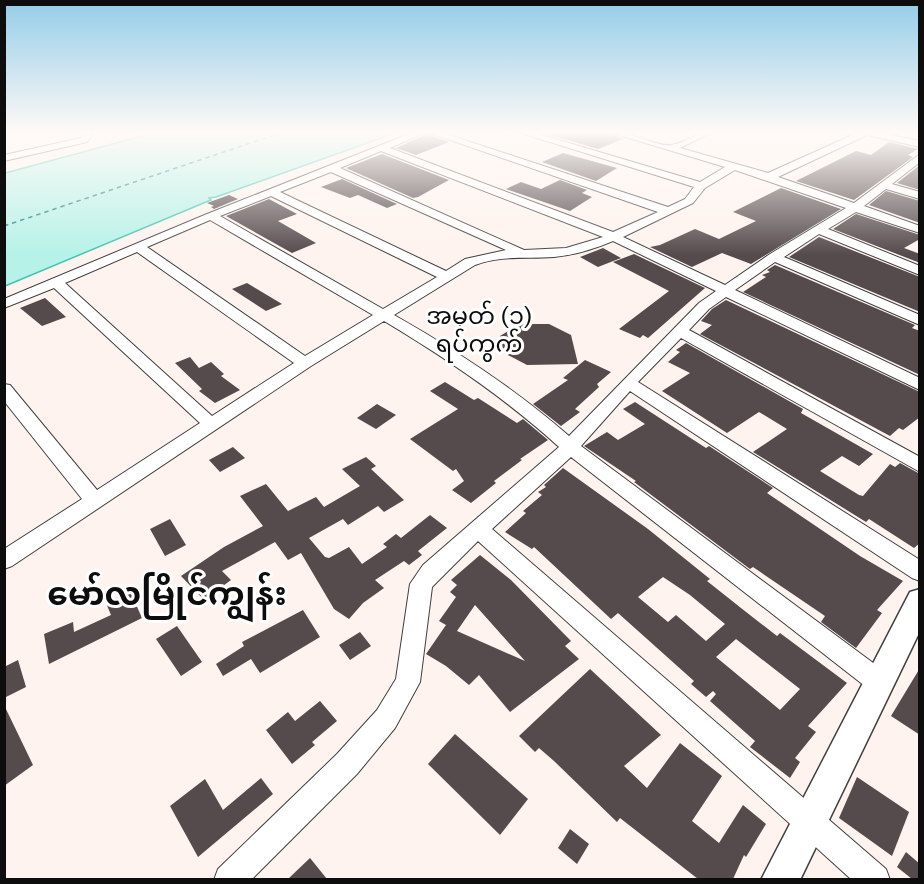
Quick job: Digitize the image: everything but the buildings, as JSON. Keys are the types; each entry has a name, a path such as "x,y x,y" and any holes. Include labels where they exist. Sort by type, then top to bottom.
{"street":[{"path":"4,304 318,173"},
{"path":"343,173 520,251"},
{"path":"447,173 612,236 920,385"},
{"path":"553,173 667,212"},
{"path":"659,173 701,186"},
{"path":"4,560 305,363 446,276 482,257 493,254 520,251 565,252 612,236 689,201 701,186 722,173"},
{"path":"757,173 920,230"},
{"path":"769,177 777,173"},
{"path":"229,879 346,764 386,718 408,682 421,584 431,571 570,447 628,383 704,306 774,258 856,207 902,173"},
{"path":"886,185 920,196"},
{"path":"271,192 446,276"},
{"path":"211,216 446,351 537,416 570,447 879,681"},
{"path":"819,230 920,271"},
{"path":"140,248 305,363"},
{"path":"774,258 920,321"},
{"path":"56,282 212,424"},
{"path":"680,330 920,466"},
{"path":"628,383 920,572"},
{"path":"4,389 95,501"},
{"path":"479,530 875,879"},
{"path":"780,879 920,601"}],"water":[{"path":"5,173 282,173 209,198 211,200 5,286"}],"ferry route":[{"path":"4,226 161,173"}],"district":[{"name":"အမှတ် (၁) ရပ်ကွက်","path":"479,330"},
{"name":"မော်လမြိုင်ကျွန်း","path":"167,593"}]}
